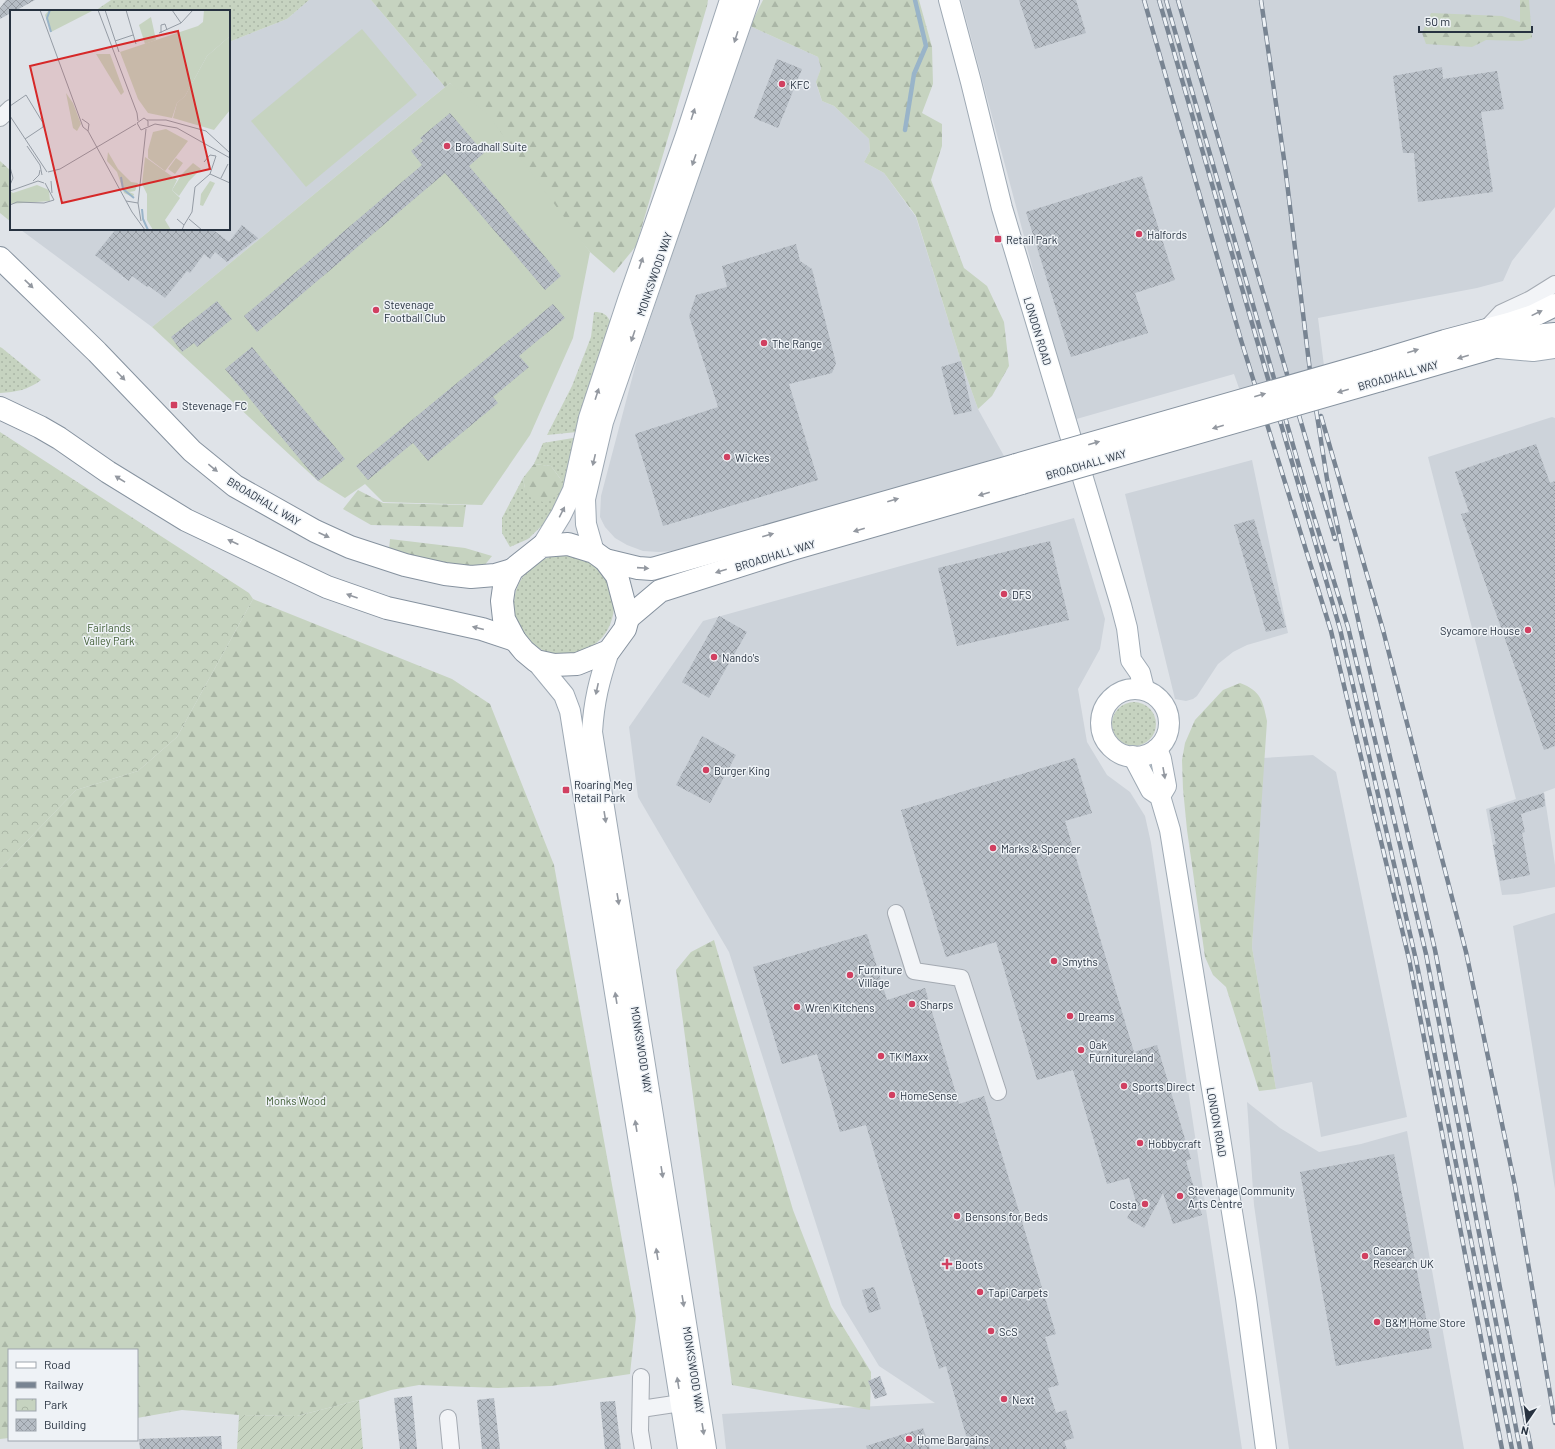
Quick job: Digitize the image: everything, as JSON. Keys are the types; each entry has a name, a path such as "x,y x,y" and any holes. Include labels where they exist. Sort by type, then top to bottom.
{"highway":[{"name":"BROADHALL WAY","path":"0,258 97,352 192,451 235,486 315,531 350,547 405,565 445,574 471,577 495,575 512,570"},
{"name":"BROADHALL WAY","path":"1490,338 1509,324 1533,316 1555,304"},
{"name":"BROADHALL WAY","path":"599,556 638,568 652,569 1019,474 1490,338 1555,334"},
{"path":"0,408 53,434 108,472 186,520 327,587 387,608 482,629 514,640"},
{"name":"BROADHALL WAY","path":"628,618 660,591 1019,474"},
{"path":"568,544 599,556 617,576 628,618 624,628 609,651 577,664 554,665 536,661 514,640 504,619 502,602 504,587 512,570 542,546 568,544"}],"main road":[{"name":"MONKSWOOD WAY","path":"542,546 561,515 573,490 589,418 730,0"},
{"name":"MONKSWOOD WAY","path":"599,556 586,524 585,499 603,422 749,0"},
{"name":"LONDON ROAD","path":"949,0 973,89 1002,208 1127,628 1131,660 1140,673 1144,689"},
{"path":"1490,338 1532,351 1555,348"},
{"name":"MONKSWOOD WAY","path":"609,651 594,704 592,732 706,1449"},
{"path":"1116,695 1122,676 1131,660"},
{"name":"MONKSWOOD WAY","path":"536,661 564,695 570,711 688,1449"},
{"path":"1144,689 1156,695 1164,704 1169,715 1170,724 1167,736 1160,746 1151,753 1133,756 1126,755 1116,750 1105,739 1101,725 1102,713 1108,703 1116,695 1125,690 1144,689"},
{"path":"1156,749 1161,759 1166,786 1160,796"},
{"name":"LONDON ROAD","path":"1133,756 1151,790 1160,796 1170,830 1246,1298 1266,1449"}],"street":[{"path":"0,118 10,109"},
{"path":"1490,338 1501,313 1531,299 1555,284"},
{"path":"896,913 914,972 961,978 998,1092"},
{"path":"641,1377 640,1431 643,1449"},
{"path":"641,1409 681,1403"},
{"path":"448,1418 451,1449"}],"shaded area":[{"path":"309,0 371,0 445,87 152,327 21,230 230,230 230,42 287,19"},
{"path":"961,0 1555,0 1555,207 1512,261 1503,281 1477,288 1318,318 1324,366 1240,391 1234,374 1073,420"},
{"path":"750,26 818,57 821,68 816,83 822,101 834,106 869,139 870,151 864,162 884,173 916,217 961,361 978,409 1004,456 676,551 643,551 627,545 615,538 605,527 600,517 601,496 639,352"},
{"path":"1552,417 1555,418 1555,788 1544,792 1555,865 1555,887 1518,894 1502,895 1486,809 1516,799 1428,457"},
{"path":"1252,460 1288,633 1247,645 1233,652 1218,664 1197,696 1186,701 1175,699 1125,494"},
{"path":"1074,518 1105,619 1100,649 1078,689 1087,742 1107,775 1130,792 1145,816 1151,843 1242,1449 726,1449 722,1414 935,1403 879,1366 842,1305 729,952 638,797 629,727 703,621"},
{"path":"1313,755 1336,772 1407,1117 1321,1137 1312,1082 1276,1089 1252,947 1263,758"},
{"path":"1555,913 1555,1189 1513,926"},
{"path":"1247,1102 1280,1128 1319,1152 1361,1144 1407,1131 1464,1449 1289,1449 1254,1205"}],"green space":[{"path":"111,0 309,0 287,19 230,42 230,10 96,10"},
{"path":"371,0 708,0 636,246 614,273 590,252 450,83 445,87"},
{"path":"763,0 919,0 932,47 933,84 922,113 942,124 942,146 931,180 964,268 987,286 1004,322 1009,366 992,396 978,409 961,361 916,216 884,173 864,162 870,151 869,139 834,106 822,101 816,82 821,68 818,57 750,26"},
{"path":"1520,0 1529,0 1532,38 1522,41 1486,40 1472,47 1426,44 1422,33 1431,13 1502,16 1520,22"},
{"path":"362,29 417,95 306,187 251,121"},
{"name":"Stevenage Football Club","path":"450,83 488,115 590,252 573,338 530,435 482,505 383,502 365,484 345,498 318,481 152,327"},
{"path":"0,161 10,170 10,221 0,213"},
{"path":"594,312 604,314 608,317 611,323 577,432 547,435 572,386 591,337"},
{"path":"0,347 41,380 22,390 0,393"},
{"name":"Fairlands Valley Park","path":"0,432 249,593 253,599 177,737 138,771 76,790 0,869"},
{"path":"579,437 571,479 555,513 528,539 510,547 502,533 502,518 523,478 525,488 562,481 551,466 534,464 543,443"},
{"path":"534,464 551,466 562,481 558,494 546,503 531,498 525,488 523,478"},
{"path":"358,490 383,503 466,505 463,527 371,525 343,509"},
{"path":"390,539 465,548 492,556 484,566 467,570 389,550"},
{"path":"564,555 583,558 600,569 611,586 614,605 611,624 600,641 583,652 564,655 545,652 528,641 517,624 514,605 517,586 528,569 545,558"},
{"name":"Monks Wood","path":"253,599 452,679 490,704 554,865 636,1317 630,1374 551,1386 498,1388 419,1385 391,1390 297,1416 239,1415 182,1410 138,1418 138,1349 8,1349 8,1438 0,1439 0,869 76,790 138,771 177,737"},
{"path":"1240,683 1257,693 1262,702 1267,721 1252,947 1276,1089 1259,1091 1226,987 1213,975 1205,957 1187,830 1183,789 1182,760 1185,743 1195,720 1223,690"},
{"path":"1138,702 1150,708 1155,716 1155,732 1150,740 1142,745 1130,746 1118,740 1113,732 1112,720 1118,708 1126,703"},
{"path":"714,940 793,1210 831,1307 871,1372 870,1410 732,1385 676,970 691,952"},
{"path":"359,1400 363,1449 237,1449 239,1415 297,1416"}],"building":[{"path":"6,0 35,0 17,10 10,10 10,14 0,19 0,8"},
{"path":"1019,0 1076,0 1086,33 1035,49"},
{"name":"KFC","path":"777,59 802,69 778,128 754,118"},
{"path":"1442,67 1443,79 1497,71 1504,109 1481,112 1493,192 1418,202 1414,153 1403,153 1393,76"},
{"path":"450,113 484,153 469,166 561,276 545,290 445,173 257,332 244,316 422,165 411,151 423,141 420,138"},
{"path":"1142,176 1175,280 1135,293 1148,333 1071,357 1026,212"},
{"path":"242,225 258,238 227,262 215,252 210,259 204,254 190,273 187,271 165,298 132,276 129,281 95,255 115,230 213,230 229,242"},
{"path":"796,244 800,261 812,269 836,363 832,373 789,384 818,480 663,526 635,434 718,407 689,316 696,295 727,287 722,266"},
{"path":"217,301 232,319 197,347 194,343 182,352 171,337"},
{"path":"553,304 565,318 519,356 529,367 493,397 498,403 428,461 413,443 368,480 356,466"},
{"path":"252,347 345,459 318,481 225,369"},
{"path":"961,361 972,411 954,415 941,367"},
{"name":"Sycamore House","path":"1536,444 1550,483 1555,481 1555,746 1544,750 1461,514 1469,512 1455,472"},
{"path":"1254,519 1286,627 1266,632 1234,525"},
{"name":"DFS","path":"1050,541 1069,620 957,646 938,568"},
{"name":"Nando's","path":"719,616 747,632 709,698 682,682"},
{"name":"Burger King","path":"702,736 736,755 710,803 676,785"},
{"path":"1075,758 1092,813 1065,821 1134,1052 1157,1045 1191,1159 1186,1161 1202,1215 1173,1224 1163,1193 1144,1228 1127,1218 1136,1202 1129,1178 1107,1184 1073,1070 1037,1080 996,942 946,957 901,810"},
{"path":"1544,793 1545,806 1521,814 1525,832 1522,833 1530,875 1500,881 1493,845 1496,844 1489,810"},
{"path":"867,934 887,1000 925,988 959,1104 984,1096 1056,1334 1045,1337 1059,1385 1048,1388 1056,1413 1066,1410 1074,1438 1064,1441 1067,1449 970,1449 946,1366 939,1369 866,1125 840,1132 817,1054 782,1064 753,967"},
{"path":"1394,1154 1432,1348 1336,1366 1300,1172"},
{"path":"874,1287 881,1309 869,1313 862,1290"},
{"path":"880,1376 887,1395 875,1399 868,1381"},
{"path":"412,1396 417,1449 400,1449 394,1398"},
{"path":"494,1398 500,1449 482,1449 477,1400"},
{"path":"615,1401 621,1449 605,1449 600,1402"},
{"name":"Home Bargains","path":"923,1428 930,1449 867,1449 866,1446"},
{"path":"221,1436 222,1449 140,1449 139,1439"}],"waterway":[{"path":"905,130 914,74 926,46 915,0"}],"railway":[{"path":"1144,0 1241,340 1331,631 1409,959 1502,1449"},
{"path":"1159,0 1340,629 1416,960 1512,1449"},
{"path":"1166,0 1307,494 1348,627 1426,954 1520,1449"},
{"path":"1178,0 1335,539"},
{"path":"1261,0 1285,166 1310,371 1327,479 1435,950 1531,1449"},
{"path":"1321,416 1383,630 1466,952 1515,1186 1555,1423"}],"place":[{"name":"KFC","path":"782,84"},
{"name":"Broadhall Suite","path":"447,146"},
{"name":"Halfords","path":"1139,234"},
{"name":"Retail Park","path":"998,239"},
{"name":"Stevenage Football Club","path":"376,310"},
{"name":"The Range","path":"764,343"},
{"name":"Stevenage FC","path":"174,405"},
{"name":"Wickes","path":"727,457"},
{"name":"DFS","path":"1004,594"},
{"name":"Sycamore House","path":"1528,630"},
{"name":"Nando's","path":"714,657"},
{"name":"Burger King","path":"706,770"},
{"name":"Roaring Meg Retail Park","path":"566,790"},
{"name":"Marks & Spencer","path":"993,848"},
{"name":"Smyths","path":"1054,961"},
{"name":"Furniture Village","path":"850,975"},
{"name":"Sharps","path":"912,1004"},
{"name":"Wren Kitchens","path":"797,1007"},
{"name":"Dreams","path":"1070,1016"},
{"name":"Oak Furnitureland","path":"1081,1050"},
{"name":"TK Maxx","path":"881,1056"},
{"name":"Sports Direct","path":"1124,1086"},
{"name":"HomeSense","path":"892,1095"},
{"name":"Hobbycraft","path":"1140,1143"},
{"name":"Stevenage Community Arts Centre","path":"1180,1196"},
{"name":"Costa","path":"1145,1204"},
{"name":"Bensons for Beds","path":"957,1216"},
{"name":"Cancer Research UK","path":"1365,1256"},
{"name":"Boots","path":"947,1264"},
{"name":"Tapi Carpets","path":"980,1292"},
{"name":"B&M Home Store","path":"1377,1322"},
{"name":"ScS","path":"991,1331"},
{"name":"Next","path":"1004,1399"},
{"name":"Home Bargains","path":"909,1439"}]}
